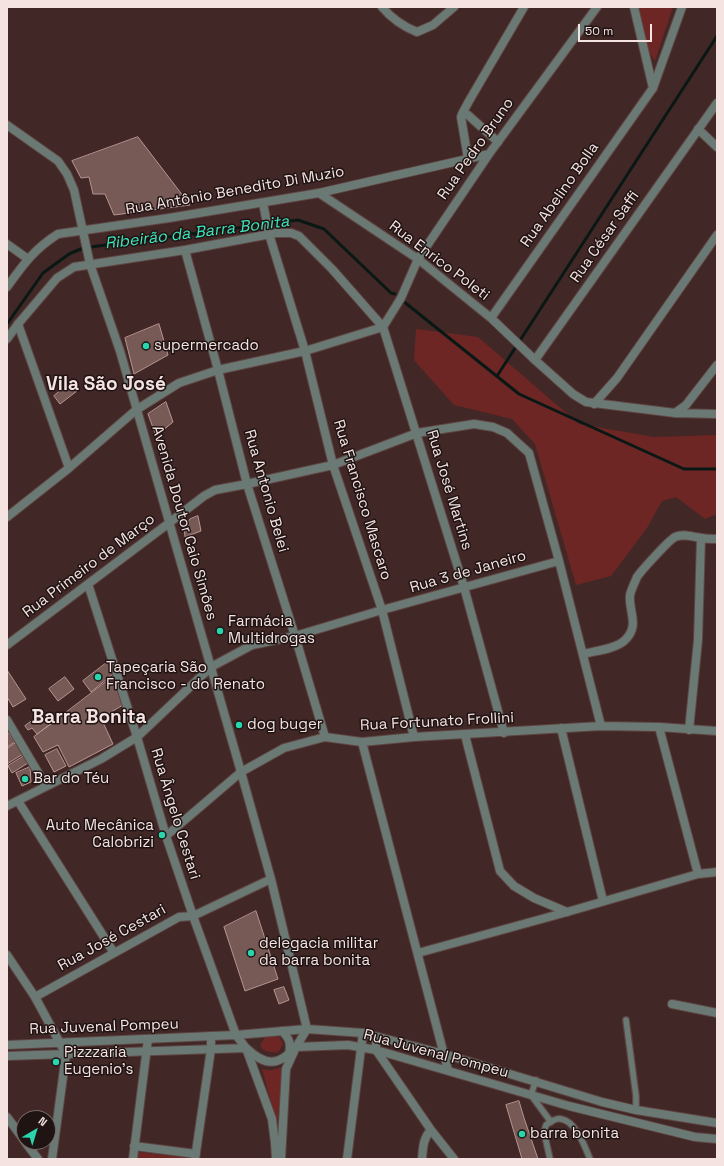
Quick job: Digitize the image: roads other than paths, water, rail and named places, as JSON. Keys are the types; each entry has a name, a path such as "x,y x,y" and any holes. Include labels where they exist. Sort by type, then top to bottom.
{"street":[{"path":"382,7 391,18 403,26 417,32 433,25 454,7"},
{"path":"468,159 460,116 465,114 469,101 524,7"},
{"name":"Rua Pedro Bruno","path":"383,327 401,298 418,259 489,154 597,7"},
{"path":"634,7 653,88"},
{"name":"Rua Abelino Bolla","path":"491,318 653,88 682,7"},
{"name":"Rua César Saffi","path":"535,360 717,103"},
{"path":"465,114 498,142"},
{"name":"Avenida Doutor Caio Simões","path":"7,125 58,161 67,174 74,190 90,264 120,351 241,772 271,880 307,1028"},
{"path":"698,129 717,148"},
{"name":"Rua Antônio Benedito Di Muzio","path":"7,287 28,259 43,244 58,234 263,204 319,193 489,154"},
{"name":"Rua Enrico Poleti","path":"319,193 418,259 491,318 573,394 586,402 675,413 717,414"},
{"name":"Rua Francisco Mascaro","path":"263,204 269,230 305,351 333,465 382,610 414,737"},
{"path":"7,339 57,278 74,267 185,250 269,230 276,233 291,233 299,236 332,269 383,327 305,351 218,370 179,383 136,410 69,468 7,517"},
{"path":"594,404 617,378 717,235"},
{"path":"7,244 28,259"},
{"name":"Rua Antonio Belei","path":"185,250 247,484 325,737"},
{"path":"18,324 69,468"},
{"name":"Rua José Martins","path":"383,327 464,587 504,733"},
{"path":"675,413 686,405 717,364"},
{"name":"Rua Primeiro de Março","path":"7,645 204,496 215,490 333,465 417,433 474,424 493,427 507,433 529,453 560,561"},
{"path":"583,654 617,646 629,635 633,619 630,595 637,577 652,559 674,537 687,534 701,538 717,539"},
{"path":"689,730 698,640 701,538"},
{"path":"560,561 601,726"},
{"name":"Rua 3 de Janeiro","path":"7,806 101,759 136,737 211,667 252,644 295,636 382,610 560,561"},
{"name":"Rua Ângelo Cestari","path":"88,584 166,836 193,916 236,1035 246,1048"},
{"path":"7,720 46,786"},
{"name":"Rua Fortunato Frollini","path":"166,836 241,772 284,748 325,737 362,742 414,737 504,733 601,726 659,727 717,731"},
{"path":"659,727 698,874"},
{"path":"561,728 603,901"},
{"path":"466,735 500,871 514,886 534,898 567,912"},
{"path":"362,742 448,1070"},
{"path":"18,801 114,953"},
{"path":"418,953 698,874 717,872"},
{"name":"Rua José Cestari","path":"35,997 179,917 193,916 271,880"},
{"path":"7,955 35,997 66,1054 52,1159"},
{"path":"672,1004 717,1013"},
{"path":"281,1159 286,1069 307,1028"},
{"name":"Rua Juvenal Pompeu","path":"7,1045 236,1035 307,1028 363,1034 444,1054 536,1080 602,1102 636,1110 717,1123"},
{"path":"282,1031 290,1040 291,1046 289,1055"},
{"path":"347,1159 363,1034"},
{"path":"134,1146 196,1157 212,1036"},
{"path":"376,1037 376,1050 431,1130 454,1159"},
{"path":"133,1159 148,1039"},
{"name":"Rua Juvenal Pompeu","path":"296,1047 348,1045 376,1050 569,1106 695,1137 717,1139"},
{"path":"246,1048 259,1058 272,1062 284,1059 296,1047"},
{"path":"246,1048 272,1119 276,1159"},
{"name":"Rua Juvenal Pompeu","path":"7,1056 246,1048"},
{"path":"631,1122 636,1110"},
{"path":"7,1117 16,1129"},
{"path":"422,1159 423,1143 426,1135 431,1130"}],"lane":[{"path":"626,1020 636,1096 636,1110"},
{"path":"536,1080 531,1095 550,1122"},
{"path":"550,1159 544,1132 546,1125 550,1122 561,1119 574,1126 590,1159"}],"waterway":[{"path":"497,376 717,36"},
{"name":"Ribeirão da Barra Bonita","path":"7,324 43,273 69,254 83,248 298,220 324,229 391,293 395,294"},
{"name":"Ribeirão da Barra Bonita","path":"403,301 519,394 684,469 717,469"}],"place":[{"name":"supermercado","path":"146,346"},
{"name":"Farmácia Multidrogas","path":"220,631"},
{"name":"Tapeçaria São Francisco - do Renato","path":"98,677"},
{"name":"dog buger","path":"239,725"},
{"name":"Bar do Téu","path":"25,779"},
{"name":"Auto Mecânica Calobrizi","path":"162,835"},
{"name":"delegacia militar da barra bonita","path":"251,953"},
{"name":"Pizzzaria Eugenio's","path":"56,1062"},
{"name":"barra bonita","path":"522,1134"}],"district":[{"name":"Vila São José","path":"106,385"},
{"name":"Barra Bonita","path":"89,718"}]}
